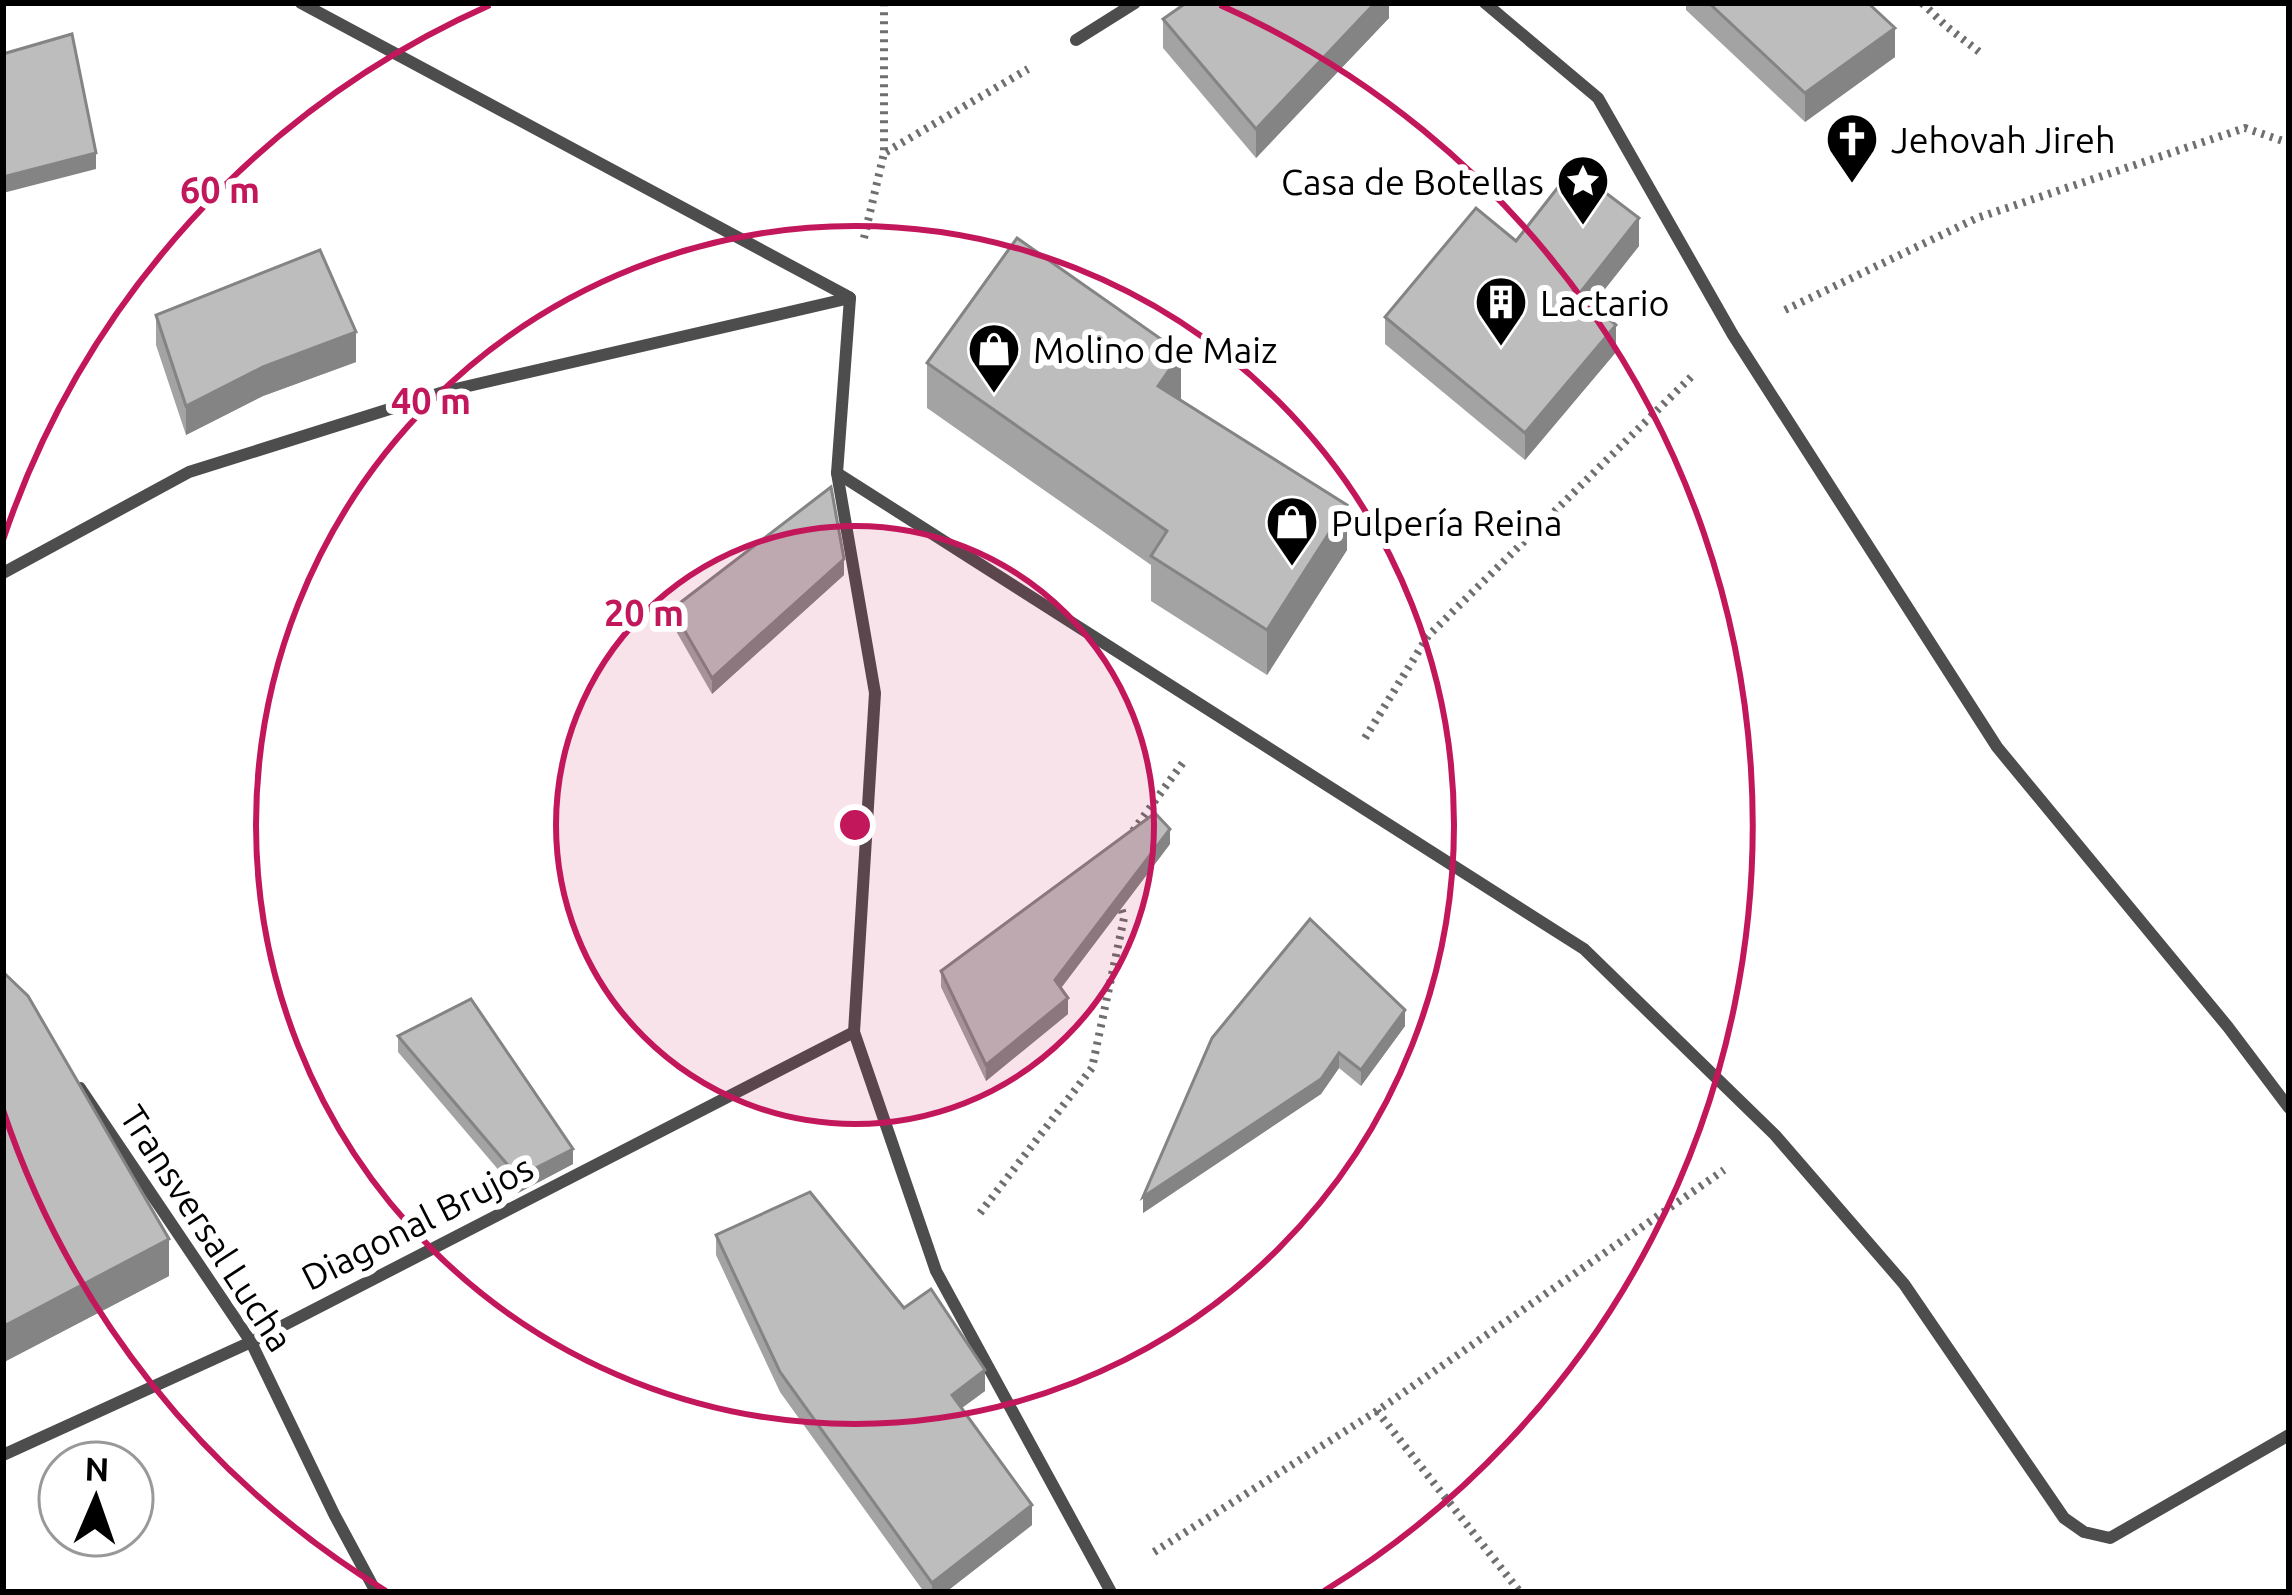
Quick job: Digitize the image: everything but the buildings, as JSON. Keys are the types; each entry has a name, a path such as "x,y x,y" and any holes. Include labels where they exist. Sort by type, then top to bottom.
{"street":[{"path":"301,3 850,298"},
{"path":"1076,40 1136,3"},
{"path":"1485,3 1598,98 1733,335 1997,747 2289,1108"},
{"path":"850,298 838,473 875,693 854,1032 936,1271 1108,1588"},
{"path":"3,573 189,472 447,391 850,298"},
{"path":"838,473 1584,950 1775,1135 1904,1284 2064,1518 2084,1532 2110,1538 2289,1435"},
{"name":"Diagonal Brujos","path":"3,1455 251,1342 854,1032"},
{"name":"Transversal Lucha","path":"68,1069 251,1342 376,1592"}],"path":[{"path":"850,298 884,153 884,3"},
{"path":"1922,3 1982,54"},
{"path":"884,153 1076,40"},
{"path":"2245,128 2289,143"},
{"path":"1124,845 1217,716"},
{"path":"936,1271 1091,1068 1124,919 1120,900"},
{"path":"1108,1588 1377,1411 1775,1135"},
{"path":"1377,1411 1520,1592"}],"place":[{"name":"Jehovah Jireh","path":"1852,185"},
{"name":"Casa de Botellas","path":"1583,227"},
{"name":"Lactario","path":"1501,348"},
{"name":"Molino de Maiz","path":"994,395"},
{"name":"Pulpería Reina","path":"1292,568"}]}
